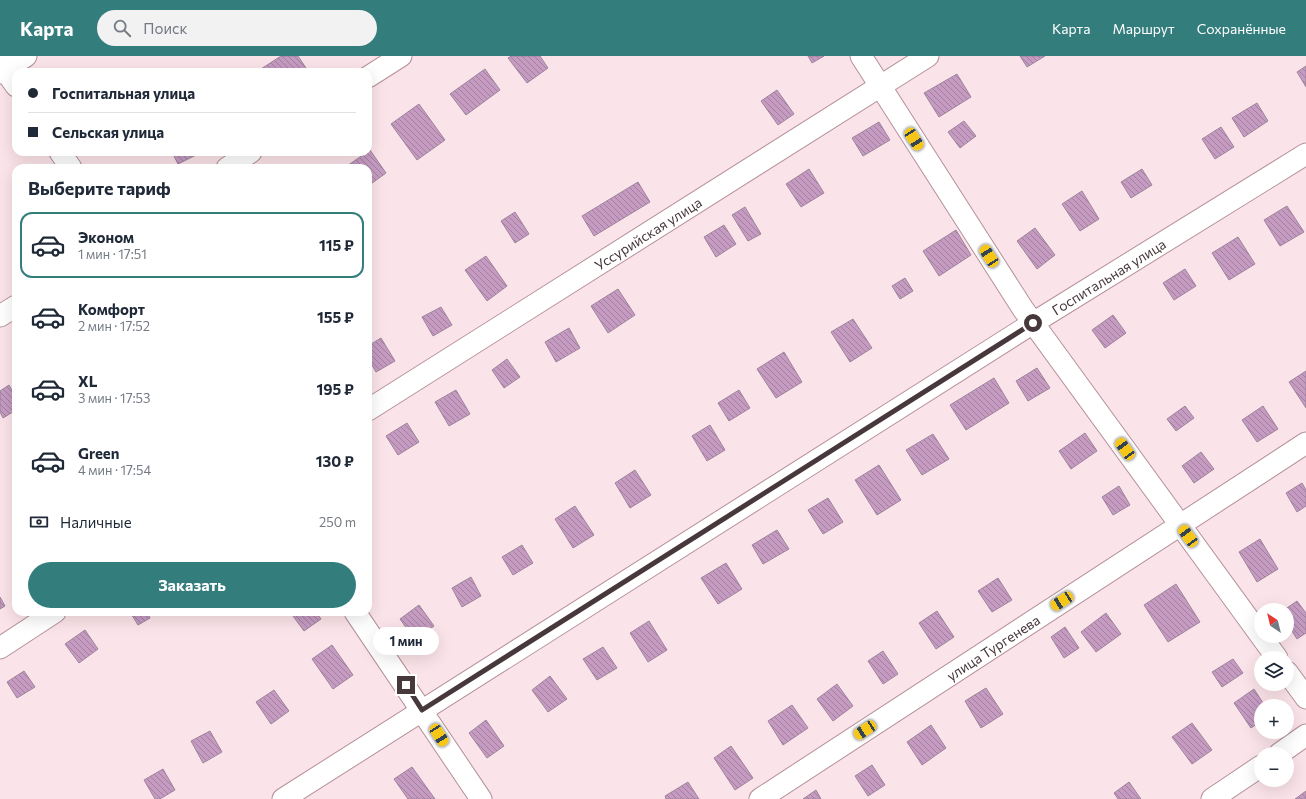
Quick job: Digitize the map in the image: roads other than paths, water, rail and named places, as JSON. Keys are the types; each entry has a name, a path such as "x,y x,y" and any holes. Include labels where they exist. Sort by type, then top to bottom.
{"street":[{"path":"5,73 26,56"},
{"path":"372,74 401,56"},
{"path":"861,56 1033,323 1272,651"},
{"name":"Уссурийская улица","path":"372,407 928,56"},
{"name":"Госпитальная улица","path":"283,799 1033,323 1306,154"},
{"path":"233,164 246,156"},
{"path":"0,316 12,308"},
{"name":"улица Тургенева","path":"760,799 1306,443"},
{"path":"0,648 49,616"},
{"path":"358,616 481,799"},
{"path":"1294,682 1306,698"},
{"path":"1290,747 1306,736"},
{"path":"1212,799 1254,771"}]}
